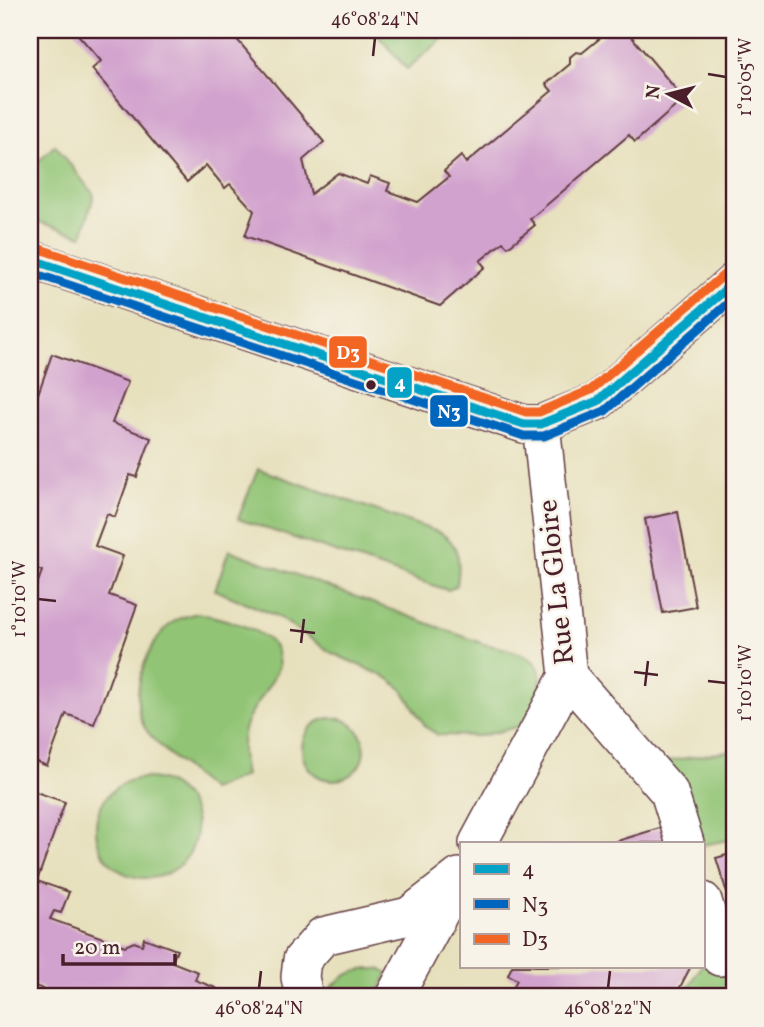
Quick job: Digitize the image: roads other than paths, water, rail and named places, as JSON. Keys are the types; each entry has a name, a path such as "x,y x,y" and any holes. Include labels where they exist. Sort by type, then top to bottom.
{"street":[{"path":"30,259 524,424 541,424 598,401 734,282"},
{"name":"Rue La Gloire","path":"479,842 568,676 541,424"},
{"path":"568,676 669,792 685,842"},
{"path":"303,997 300,977 302,960 323,936 409,916 460,875"},
{"path":"394,997 460,875"},
{"path":"704,904 720,957"}]}
